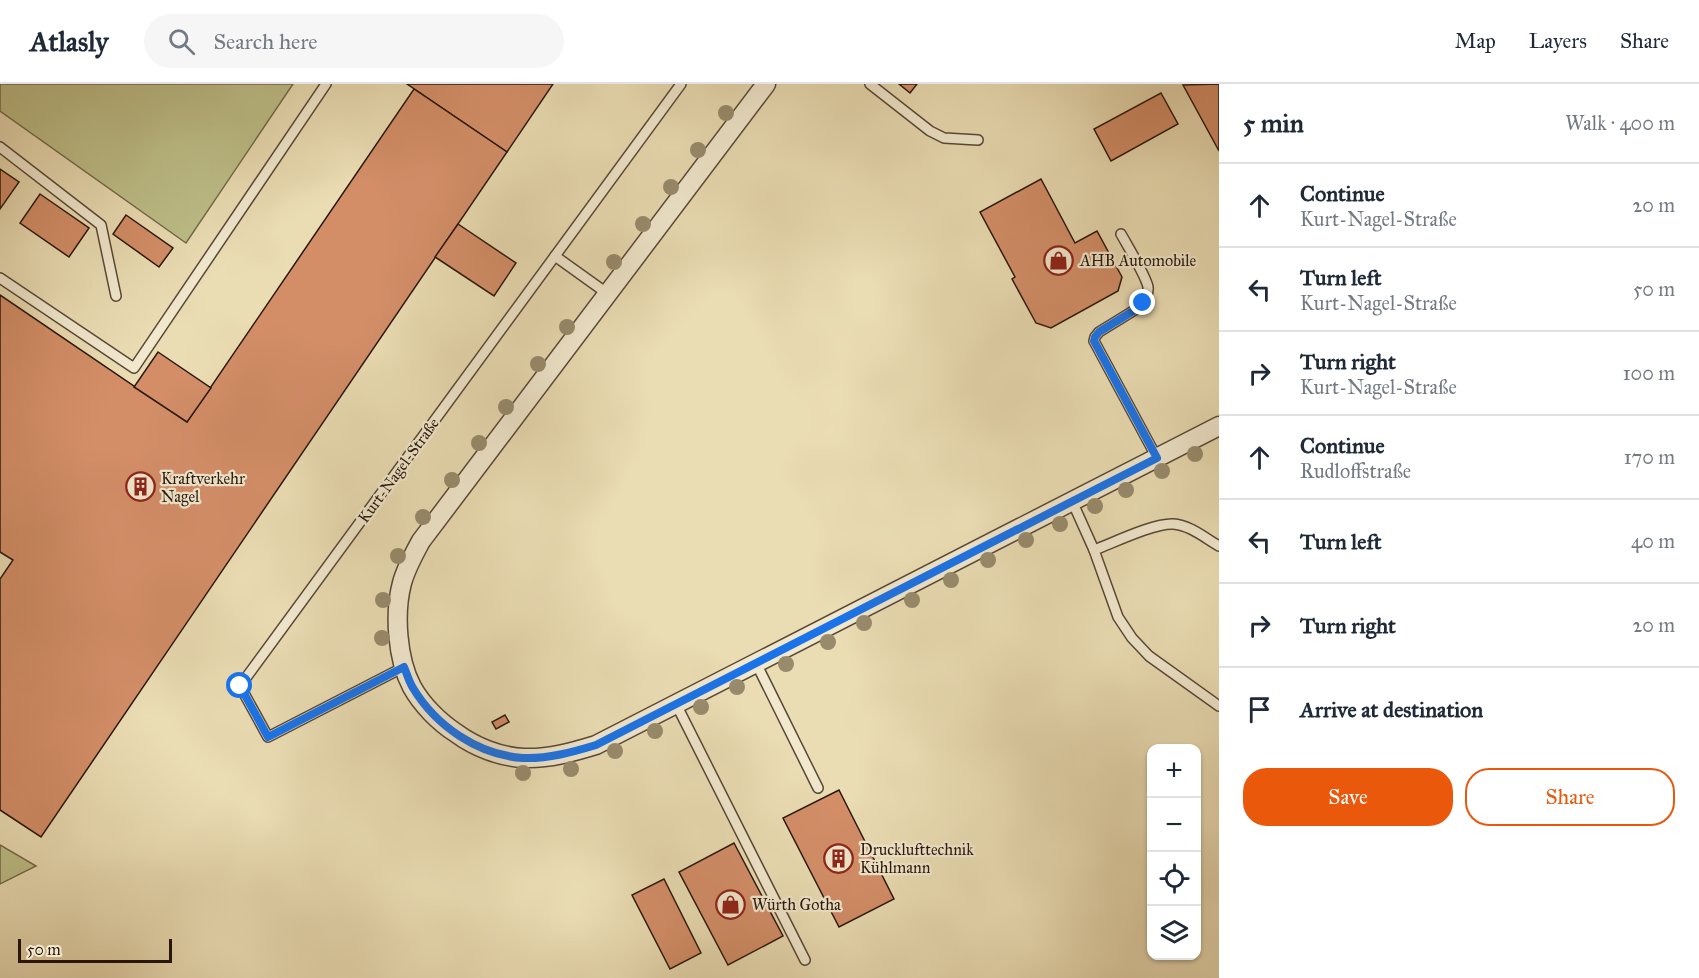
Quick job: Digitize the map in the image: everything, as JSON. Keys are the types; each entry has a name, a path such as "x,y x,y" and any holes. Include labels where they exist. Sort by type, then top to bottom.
{"street":[{"path":"766,84 421,541 410,561 402,582 398,610 399,639 404,667 412,686 421,699 448,728 475,745 490,751 523,758 570,753 596,745 1219,426"}],"lane":[{"path":"0,278 134,368 326,84"},
{"name":"Kurt-Nagel-Straße","path":"404,667 268,737 240,686 681,84"},
{"path":"870,84 930,131 944,138 978,140"},
{"path":"0,147 101,225 116,296"},
{"path":"1121,234 1147,283 1148,292 1138,308 1099,332 1094,341 1157,458"},
{"path":"555,256 608,294"},
{"path":"1072,501 1094,550 1118,617 1132,638 1149,656 1219,706"},
{"path":"1094,550 1159,526 1174,524 1191,529 1219,546"},
{"path":"756,663 818,788"},
{"path":"676,704 805,960"}],"green space":[{"path":"0,84 293,84 186,243 0,111"},
{"path":"0,845 36,866 0,884"}],"building":[{"path":"407,84 553,84 507,152"},
{"path":"899,84 917,84 910,93"},
{"path":"1219,84 1219,151 1183,85"},
{"name":"Kraftverkehr Nagel","path":"414,89 507,152 41,837 0,810 0,579 13,560 0,552 0,295 187,422"},
{"path":"1161,93 1178,124 1111,161 1094,129"},
{"path":"0,169 19,182 0,209"},
{"name":"AHB Automobile","path":"1041,179 1075,243 1097,231 1122,277 1118,291 1051,328 1036,323 1012,279 1015,277 980,212"},
{"path":"40,194 89,228 69,257 20,223"},
{"path":"126,215 173,248 159,267 113,234"},
{"path":"458,224 516,263 494,296 435,257"},
{"path":"158,352 211,388 187,422 134,387"},
{"path":"505,715 509,722 496,729 492,722"},
{"name":"Drucklufttechnik Kühlmann","path":"839,790 894,899 839,927 783,818"},
{"name":"Würth Gotha","path":"734,843 783,936 728,965 679,872"},
{"path":"664,879 701,953 670,969 632,895"}],"place":[{"name":"AHB Automobile","path":"1059,260"},
{"name":"Kraftverkehr Nagel","path":"140,487"},
{"name":"Drucklufttechnik Kühlmann","path":"839,858"},
{"name":"Würth Gotha","path":"731,904"}],"route":[{"path":"240,686 268,737 404,667 412,686 433,714 448,728 475,745 490,751 523,758 570,753 596,745 1157,458 1094,341 1099,332 1143,303"}]}
